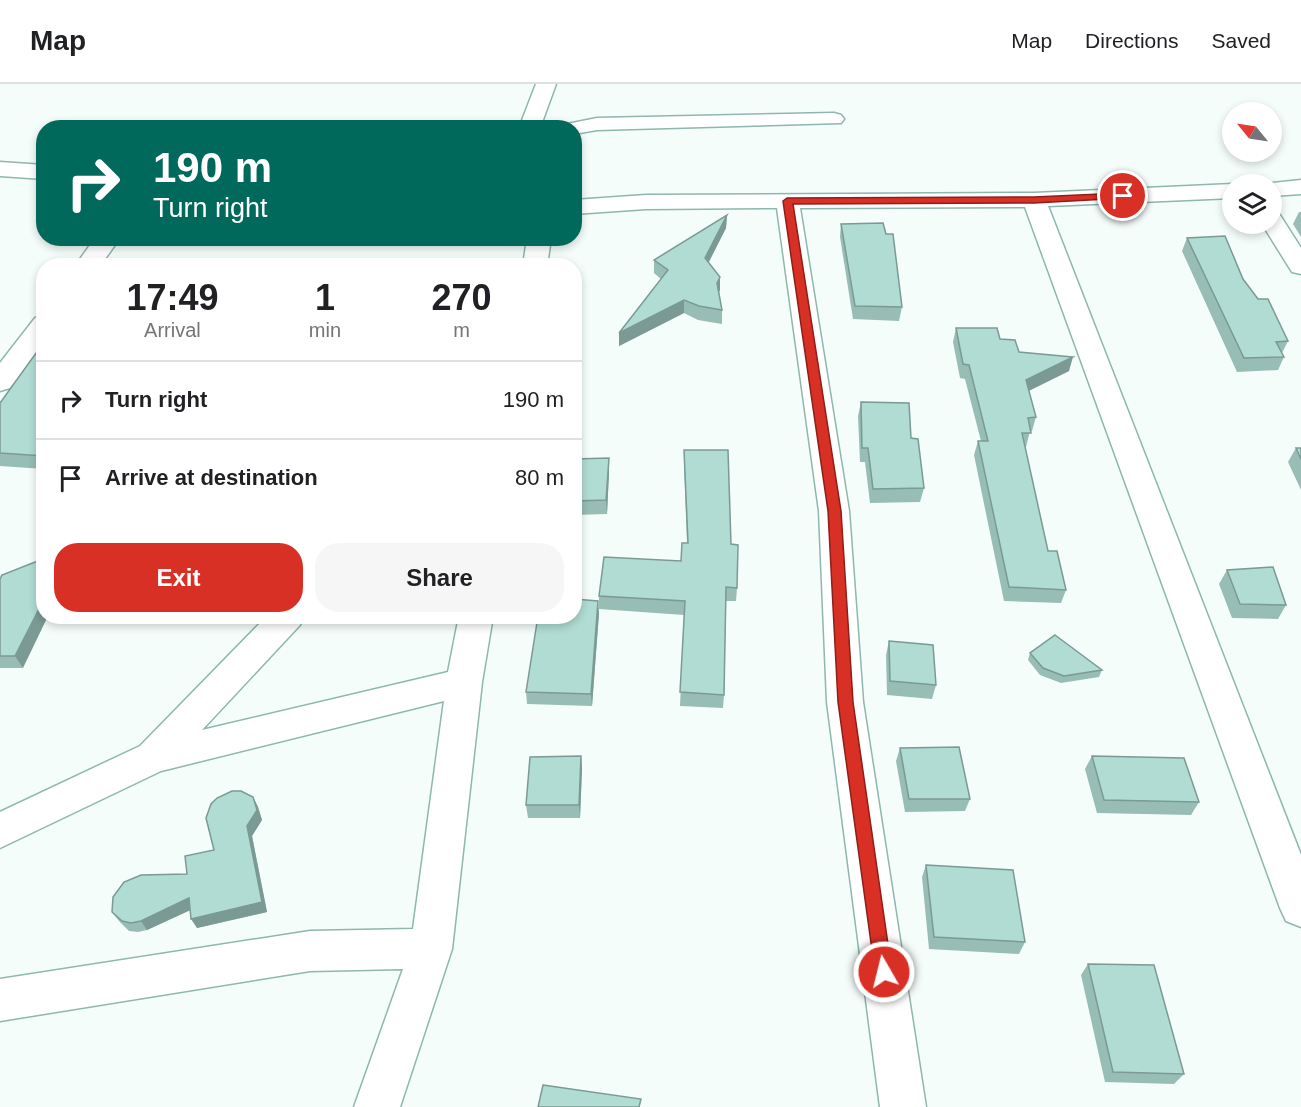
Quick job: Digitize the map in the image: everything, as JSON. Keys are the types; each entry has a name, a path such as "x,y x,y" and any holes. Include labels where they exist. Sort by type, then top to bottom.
{"street":[{"path":"532,120 546,84"},
{"path":"582,127 597,124 834,119"},
{"path":"0,169 36,171"},
{"path":"1282,188 1301,187"},
{"path":"582,206 646,202 1034,200 1222,191"},
{"path":"1034,200 1301,908"},
{"path":"787,201 834,511 845,702 903,1107"},
{"path":"1281,234 1301,267"},
{"path":"0,382 36,335"},
{"path":"153,757 280,624"},
{"path":"377,1107 431,950 465,682 475,624"},
{"path":"0,831 153,757 465,682"},
{"path":"0,1000 310,951 431,950"}],"building":[{"path":"727,215 705,258 720,277 717,283 722,310 699,306 684,300 619,333 668,270 654,260"},
{"path":"883,223 886,234 893,234 902,307 855,306 841,224"},
{"path":"1225,236 1243,279 1258,299 1268,299 1288,341 1276,342 1284,357 1244,358 1187,238"},
{"path":"956,328 997,328 1000,339 1015,340 1019,352 1073,357 1026,380 1036,417 1028,418 1031,433 1022,433 1048,551 1057,551 1066,590 1009,587 978,441 988,441 969,365 963,364"},
{"path":"36,353 36,455 0,453 0,403"},
{"path":"861,402 909,403 911,438 918,439 924,488 873,489 868,448 862,448"},
{"path":"1296,448 1301,448 1301,459"},
{"path":"684,450 728,450 731,544 738,545 737,588 726,587 724,695 680,692 685,601 599,596 604,557 681,561 682,543 688,543"},
{"path":"609,458 606,500 582,501 582,459"},
{"path":"36,562 36,615 15,656 0,656 0,579 2,575"},
{"path":"1273,567 1286,605 1240,604 1227,570"},
{"path":"582,600 598,601 591,694 526,692 537,624 582,624"},
{"path":"1055,635 1102,670 1064,676 1043,668 1030,653"},
{"path":"889,641 933,645 936,685 890,681"},
{"path":"959,747 970,799 909,799 900,748"},
{"path":"581,756 579,805 526,805 530,757"},
{"path":"1092,756 1184,758 1199,802 1104,800"},
{"path":"232,791 241,791 253,797 257,810 247,826 262,902 191,919 189,898 141,921 131,923 122,921 112,912 113,897 124,882 141,875 187,874 185,856 214,850 206,818 211,804 217,798"},
{"path":"926,865 1013,870 1025,942 934,937"},
{"path":"1088,964 1154,965 1184,1074 1113,1072"},
{"path":"543,1085 641,1099 639,1107 538,1107"}],"route":[{"path":"884,972 845,702 834,511 787,201 1034,200 1123,196"}]}
